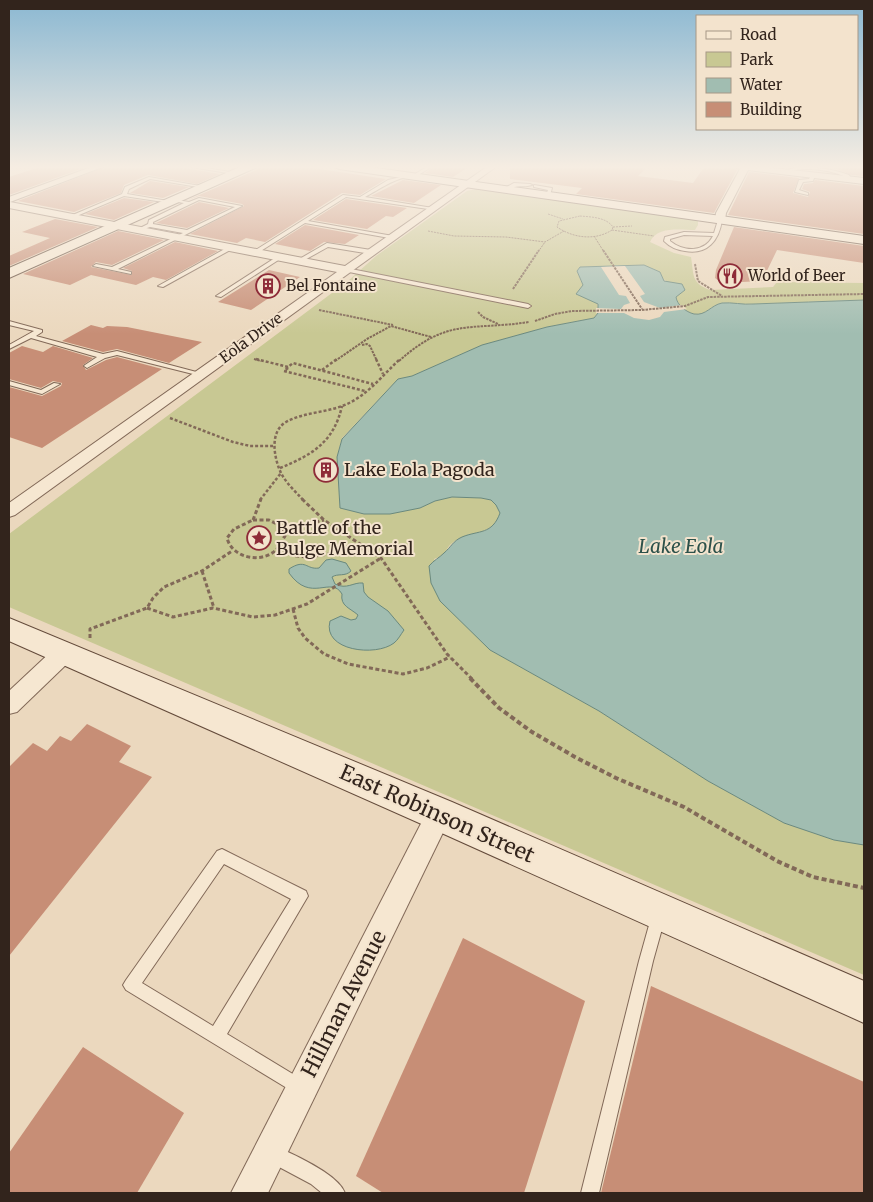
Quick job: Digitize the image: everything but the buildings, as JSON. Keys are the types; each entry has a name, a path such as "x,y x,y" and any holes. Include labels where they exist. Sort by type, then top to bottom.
{"street":[{"path":"95,222 346,270"},
{"path":"9,274 115,226 133,222"},
{"name":"Eola Drive","path":"9,511 415,222"},
{"path":"735,222 864,240"},
{"name":"East Robinson Street","path":"9,629 439,814 864,1002"},
{"path":"9,705 66,655"},
{"name":"Hillman Avenue","path":"249,1193 439,814"}],"lane":[{"path":"138,230 144,222"},
{"path":"157,222 188,232"},
{"path":"113,269 208,222"},
{"path":"254,252 305,222"},
{"path":"306,222 393,238"},
{"path":"716,234 679,234 667,238 667,241 676,247 701,249 710,245 720,227 720,222"},
{"path":"299,261 327,245 371,252"},
{"path":"161,286 230,248"},
{"path":"220,296 280,258"},
{"path":"96,266 129,273"},
{"path":"346,270 528,306"},
{"path":"9,323 40,331 9,347"},
{"path":"30,336 103,356"},
{"path":"87,366 103,356 117,353 201,374"},
{"path":"9,383 42,392 56,384"},
{"path":"216,1037 301,896 222,856 131,985 216,1037 301,1088"},
{"path":"590,1193 646,961 660,912"},
{"path":"269,1152 317,1178 336,1193"}],"path":[{"path":"559,222 557,227 564,232 575,235 594,236 609,233 612,230 658,237"},
{"path":"608,222 612,230"},
{"path":"427,231 454,236 506,237 545,242"},
{"path":"510,293 545,242 564,232"},
{"path":"594,236 642,310"},
{"path":"694,256 698,281 723,296"},
{"path":"864,294 723,296 702,298 685,306 642,310 561,312 525,323 465,325 431,337 409,351 352,402 286,422 278,428 275,434 274,446 282,473 303,501 324,520 381,558 450,657 499,708 532,732 575,757 616,778 684,807 795,869 813,877 864,888"},
{"path":"319,310 392,326 431,337"},
{"path":"477,311 483,317 501,324"},
{"path":"321,370 361,345 367,339 392,326"},
{"path":"361,345 367,344 370,346 383,374"},
{"path":"253,358 288,367"},
{"path":"365,392 284,371 293,363 373,384"},
{"path":"280,468 297,462 331,436 338,423 342,406"},
{"path":"148,412 196,427 232,442 250,446 274,446"},
{"path":"253,520 260,501 282,473"},
{"path":"253,520 269,520 284,530 283,543 269,554 248,557 232,551 228,546 227,540 230,533 253,520"},
{"path":"284,530 324,520"},
{"path":"277,549 287,554 307,558 354,552 366,547"},
{"path":"66,655 90,638 90,629 147,608 155,592 168,584 202,570 232,551"},
{"path":"147,608 164,617 179,618 214,608 233,614 258,617 279,614 324,595 381,558"},
{"path":"202,570 214,608"},
{"path":"293,609 298,628 309,642 322,652 338,660 370,669 403,674 422,669 450,657"}],"green space":[{"path":"423,222 698,222 695,230 663,231 653,237 650,242 674,253 691,257 694,278 699,284 710,290 773,287 777,282 864,283 864,300 749,304 722,303 705,312 694,314 688,312 680,305 676,297 679,294 663,279 660,272 644,265 580,267 577,271 581,281 598,305 594,318 547,327 482,345 412,376 398,379 342,438 337,457 340,508 364,514 420,508 435,501 452,497 481,498 491,500 496,505 500,513 491,527 458,539 442,555 434,559 490,650 599,711 708,781 784,823 834,840 864,845 864,975 9,607 9,534 348,281 376,256"}],"water":[{"name":"Lake Eola","path":"644,265 660,272 664,281 682,284 685,290 676,297 678,303 682,308 694,314 705,312 722,303 749,304 864,300 864,845 834,840 784,823 708,781 599,711 490,650 440,601 431,583 429,566 454,542 468,535 484,531 493,525 500,513 491,500 452,497 435,501 420,508 390,514 364,514 340,508 337,457 342,439 398,379 412,376 482,345 547,327 594,318 598,313 598,304 576,294 583,285 577,271 580,267"},
{"path":"332,559 346,563 351,571 332,577 335,584 346,586 363,583 364,592 368,597 388,611 404,630 394,643 375,650 364,650 352,649 334,639 330,631 330,621 341,616 351,620 356,619 358,615 344,604 342,594 337,589 332,587 305,587 297,582 289,573 289,569 299,564 319,568 326,560"}],"pier":[{"path":"625,266 645,294 640,296 644,302 660,308 682,305 687,309 664,312 660,317 649,320 634,318 624,313 596,313 596,308 621,309 624,305 630,303 626,296 619,295 601,267"}],"place":[{"name":"World of Beer","path":"730,276"},
{"name":"Bel Fontaine","path":"268,286"},
{"name":"Lake Eola Pagoda","path":"326,470"},
{"name":"Battle of the Bulge Memorial","path":"259,538"}]}
